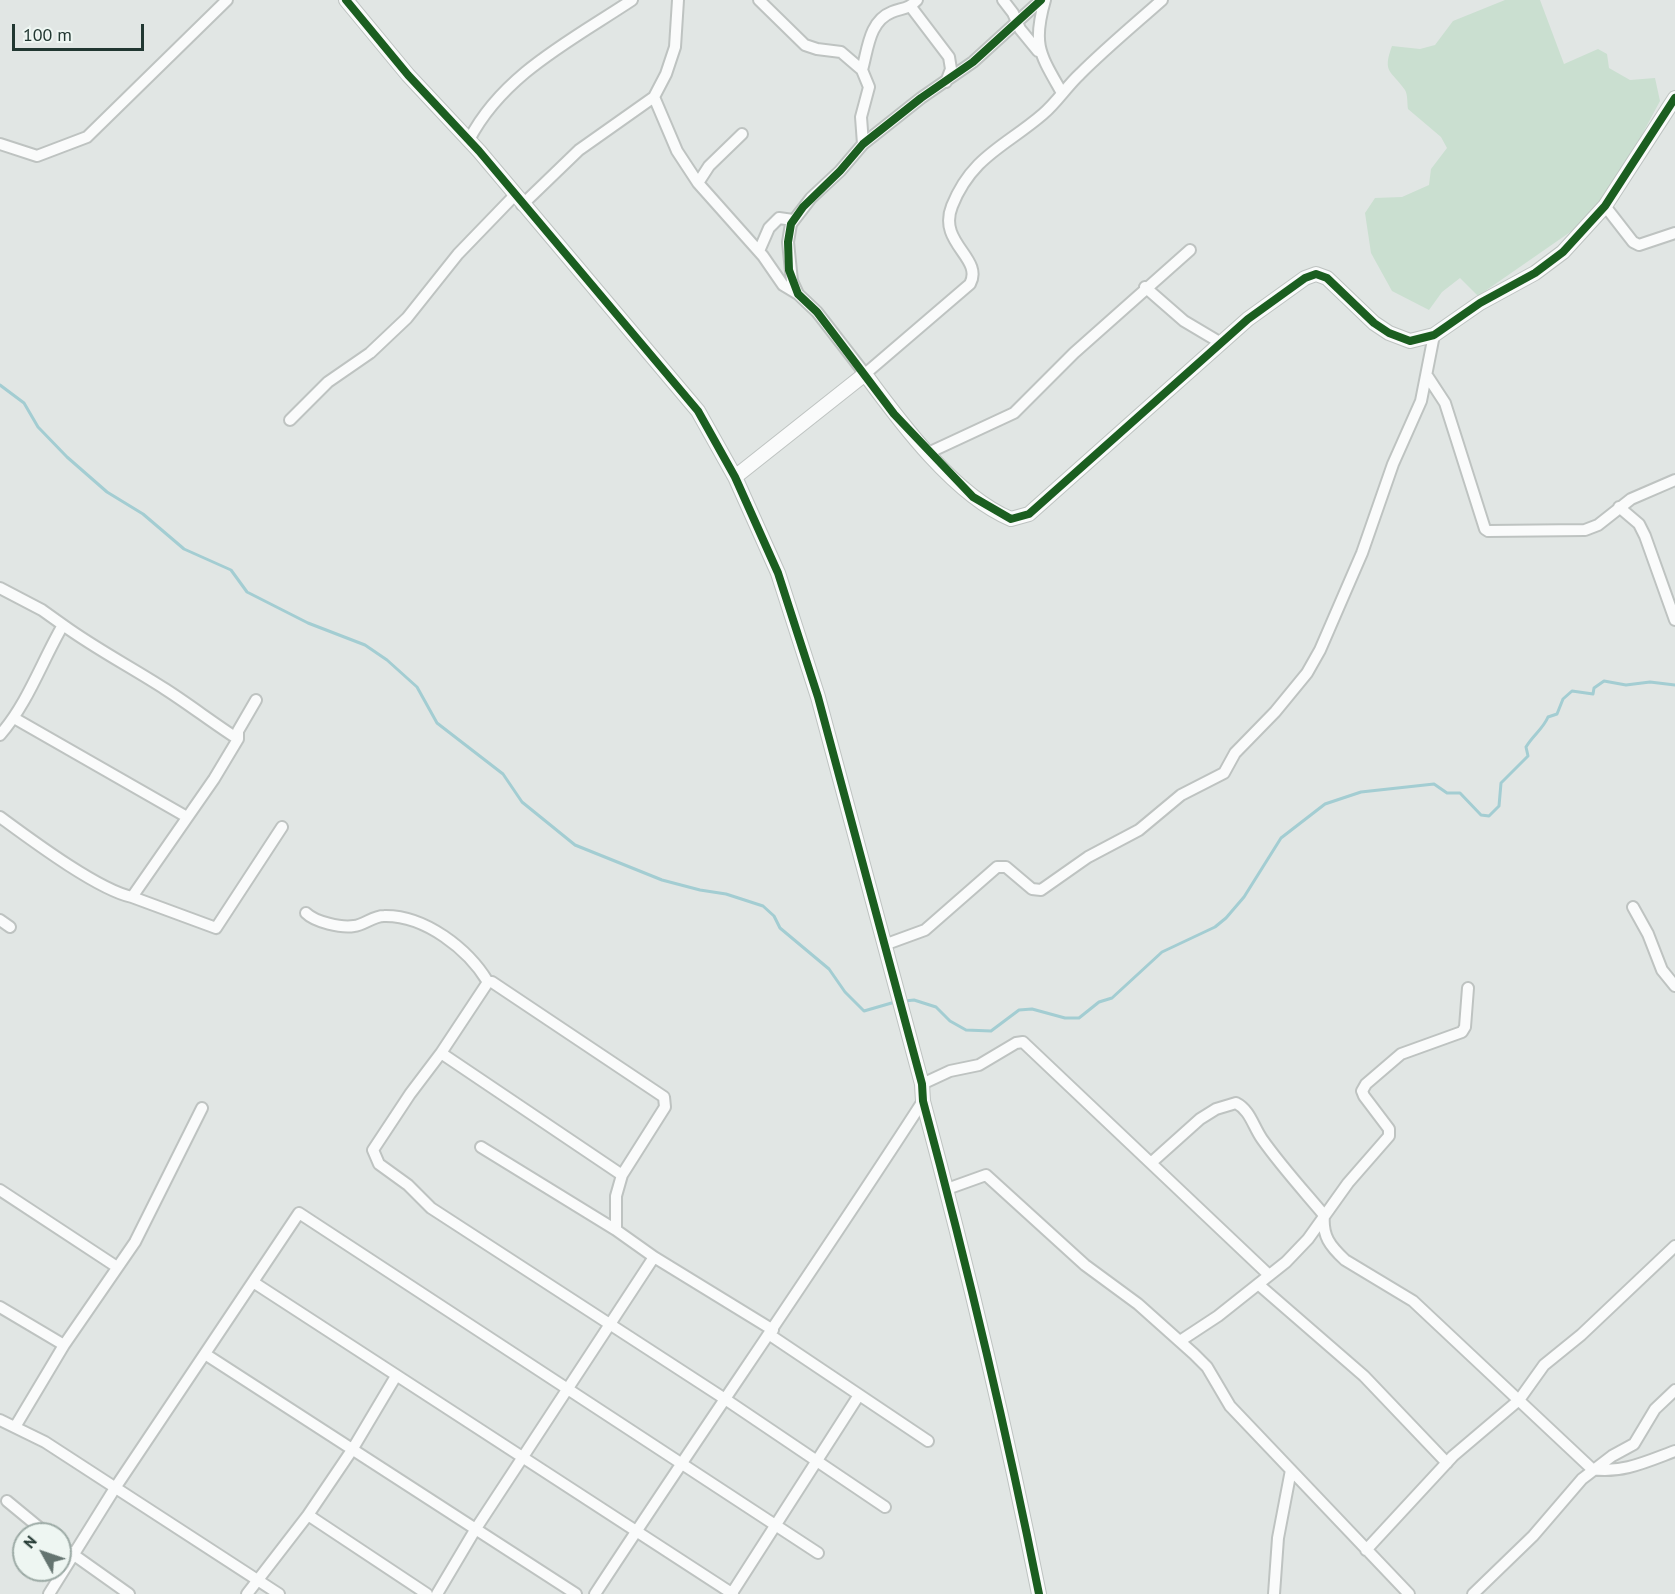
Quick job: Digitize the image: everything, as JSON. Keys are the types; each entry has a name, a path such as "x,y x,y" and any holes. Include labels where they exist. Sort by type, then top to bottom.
{"street":[{"path":"0,144 37,156 87,137 227,0"},
{"path":"346,0 408,75 469,140 698,411 735,477 778,573 818,697 922,1084 923,1101 994,1377 1039,1594"},
{"path":"469,140 487,108 520,76 548,54 632,0"},
{"path":"290,420 328,382 370,354 407,318 458,254 518,200 579,150 654,97 666,74 675,47 678,0"},
{"path":"759,0 805,45 817,50 841,52 862,69 869,87 861,117 863,144"},
{"path":"1003,0 1040,53 1062,93"},
{"path":"798,294 789,270 788,242 793,220 863,144 914,103 973,62 1016,21 1043,0"},
{"path":"1040,53 1038,30 1043,0"},
{"path":"735,477 865,374 970,284 974,276 972,268 950,234 948,222 959,189 968,174 986,155 1042,115 1062,93 1162,0"},
{"path":"862,69 874,28 887,15 914,3 949,57 951,69 946,82"},
{"path":"654,97 677,151 698,183 759,251 783,285 798,294 817,312 894,414 928,453 973,497 1011,519 1029,514 1248,319 1305,278 1316,274 1327,278 1374,323 1389,333 1410,341 1434,335 1480,303 1535,273 1563,252 1605,206 1675,98"},
{"path":"698,183 709,166 742,134"},
{"path":"1605,206 1633,242 1639,245 1675,233"},
{"path":"759,251 774,221 779,218 793,220"},
{"path":"928,453 1014,413 1145,287 1190,250"},
{"path":"777,277 789,270"},
{"path":"1145,287 1184,321 1221,343"},
{"path":"884,945 925,930 997,867 1006,867 1032,889 1041,890 1088,857 1139,830 1181,795 1224,773 1235,753 1293,692 1320,650 1362,553 1393,464 1421,401 1428,377 1434,335"},
{"path":"1428,377 1445,403 1486,530 1585,530 1598,525 1620,507 1675,480"},
{"path":"1620,507 1639,524 1645,536 1675,620"},
{"path":"0,588 42,610 92,645 166,689 216,726 238,739"},
{"path":"0,735 14,718 43,659 63,625"},
{"path":"132,897 188,817 238,739 238,731 256,700"},
{"path":"14,718 188,817"},
{"path":"0,817 40,847 93,878 132,897 216,928 282,827"},
{"path":"1633,907 1648,934 1662,970 1675,986"},
{"path":"306,913 317,920 354,926 380,916 419,922 475,961 488,982 492,982 664,1097 665,1107 622,1175 616,1196 616,1230"},
{"path":"0,920 10,927"},
{"path":"488,982 373,1150 375,1159 431,1208 609,1326 725,1399 885,1507"},
{"path":"1180,1341 1218,1316 1299,1249 1341,1191 1389,1136 1389,1129 1364,1096 1362,1091 1366,1084 1401,1054 1462,1032 1465,1027 1468,988"},
{"path":"922,1084 950,1071 979,1065 1016,1043 1023,1042 1269,1275"},
{"path":"441,1053 622,1175"},
{"path":"595,1594 725,1399 772,1333 923,1101"},
{"path":"1152,1162 1200,1119 1216,1109 1236,1103 1247,1111 1262,1139 1324,1215 1322,1230 1336,1251 1345,1260 1413,1301 1592,1469 1606,1472 1622,1469 1675,1451"},
{"path":"15,1427 64,1345 135,1242 173,1161 202,1108"},
{"path":"481,1147 616,1230 772,1333 928,1441"},
{"path":"947,1189 982,1174 989,1176 1068,1250 1138,1304 1207,1367 1230,1406 1409,1594"},
{"path":"0,1190 117,1267"},
{"path":"50,1594 115,1488 299,1213 818,1553"},
{"path":"1366,1550 1447,1463 1519,1401 1544,1365 1581,1335 1675,1246"},
{"path":"437,1594 475,1530 654,1257"},
{"path":"254,1282 733,1594 774,1525 859,1395"},
{"path":"1258,1284 1364,1376 1447,1463"},
{"path":"0,1307 64,1345"},
{"path":"205,1354 576,1594"},
{"path":"247,1594 308,1515 352,1450 396,1376"},
{"path":"1473,1594 1533,1536 1592,1469 1634,1444 1655,1409 1675,1390"},
{"path":"0,1420 45,1442 279,1594"},
{"path":"1275,1594 1278,1538 1291,1470"},
{"path":"7,1501 32,1522"},
{"path":"308,1515 427,1594"},
{"path":"74,1556 129,1594"}],"green space":[{"path":"1505,0 1540,0 1564,64 1598,49 1607,54 1609,68 1630,80 1655,78 1660,101 1635,148 1589,219 1478,296 1460,278 1442,292 1429,310 1392,291 1371,253 1365,213 1375,198 1402,197 1429,185 1431,169 1447,148 1441,137 1408,109 1406,92 1388,67 1389,55 1392,46 1420,49 1435,45 1453,21"}],"waterway":[{"path":"0,385 24,403 38,427 67,457 107,492 143,514 184,549 231,570 247,592 308,623 365,645 387,660 417,687 437,723 503,774 522,802 575,845 662,880 726,894 763,906 774,916 780,928 829,969 845,992 864,1011 895,1002"},
{"path":"905,1001 914,1000 936,1007 950,1021 966,1030 991,1031 1019,1010 1032,1009 1065,1018 1079,1018 1099,1002 1112,998 1162,952 1215,927 1226,918 1244,897 1281,838 1325,804 1361,792 1434,784 1447,793 1460,793 1481,815 1489,816 1499,806 1501,783 1528,756 1526,747 1548,717 1557,714 1563,699 1572,691 1593,694 1594,688 1604,681 1626,685 1650,682 1675,685"}],"cycle path":[{"path":"346,0 408,75 479,151 698,411 735,477 778,573 818,697 922,1084 923,1101 999,1408 1039,1594"},
{"path":"1041,0 973,62 921,98 863,144 840,171 803,207 791,224 788,242 789,270 798,294 817,312 894,414 973,497 1011,519 1029,514 1248,319 1305,278 1316,274 1327,278 1374,323 1389,333 1410,341 1434,335 1480,303 1535,273 1563,252 1605,206 1675,98"}]}
